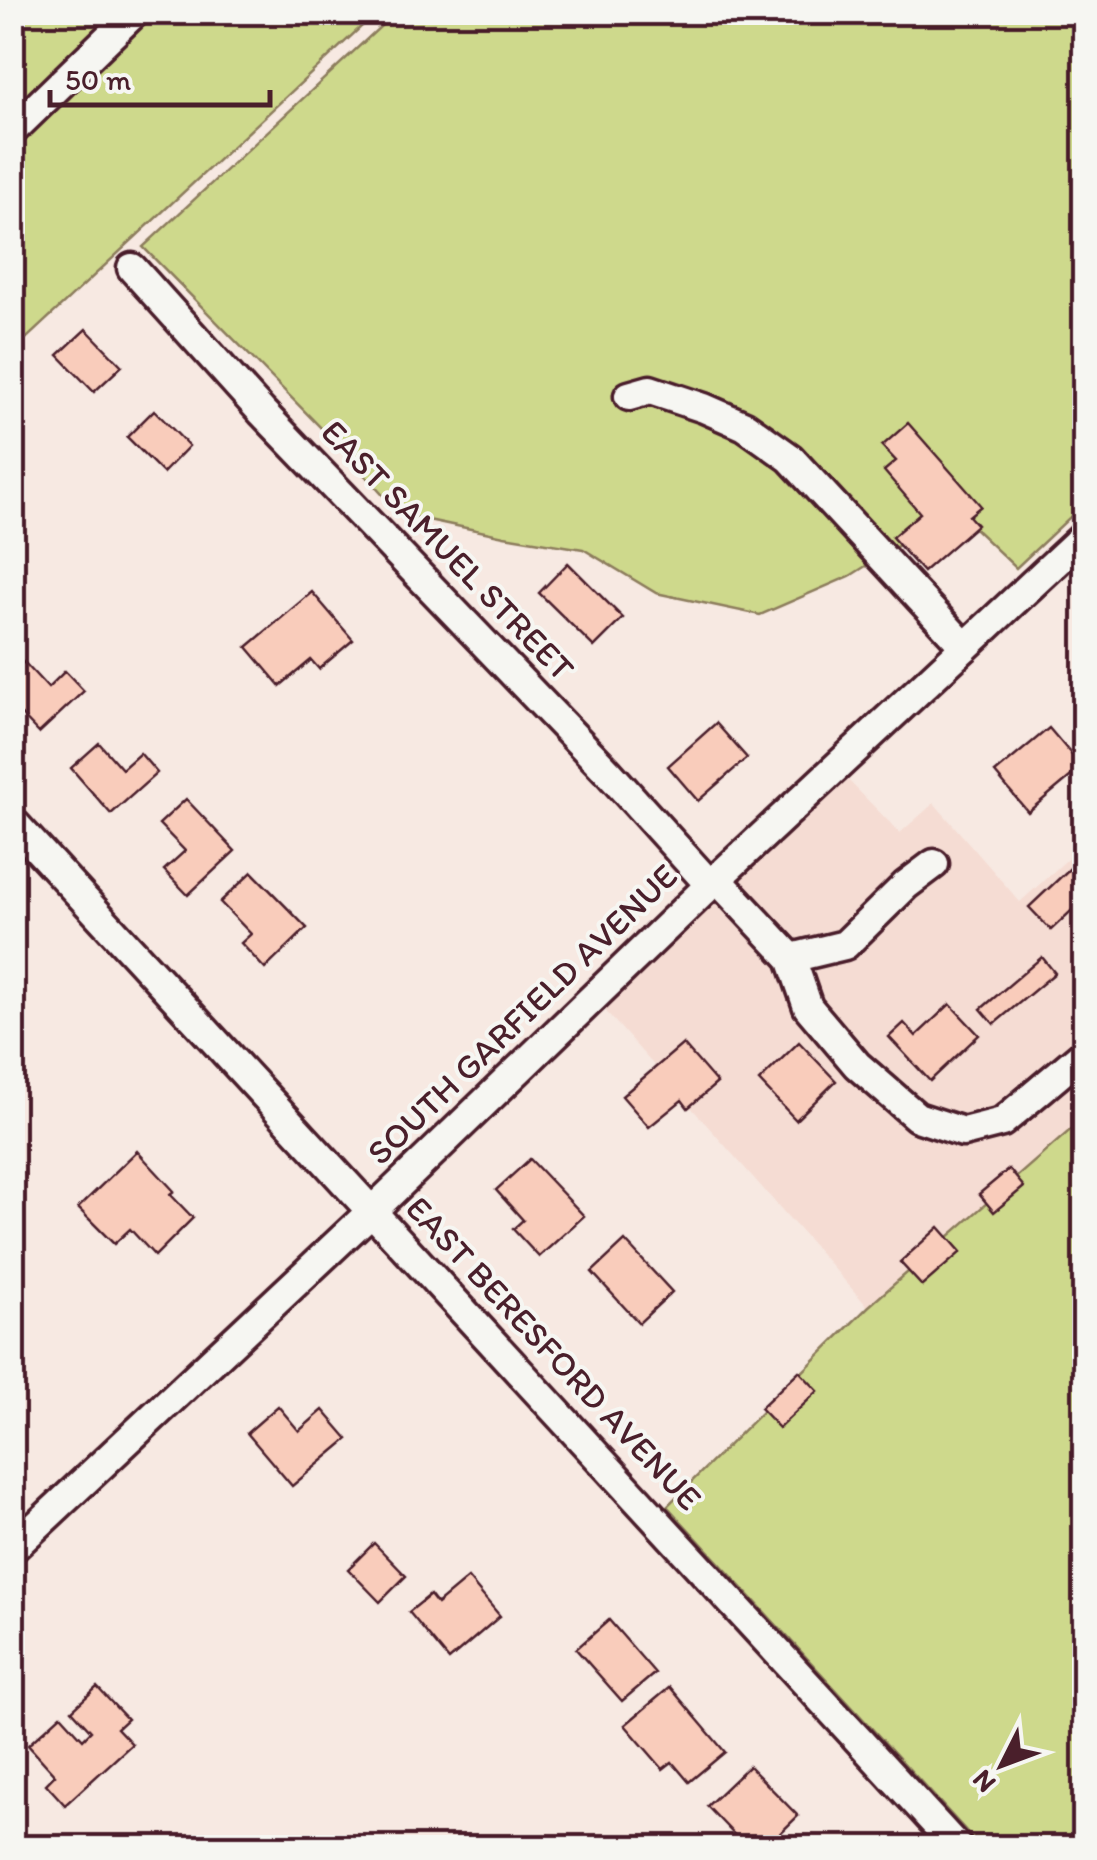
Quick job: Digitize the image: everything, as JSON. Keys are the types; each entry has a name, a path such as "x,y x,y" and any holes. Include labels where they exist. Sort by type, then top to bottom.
{"street":[{"path":"12,131 135,12"},
{"name":"EAST SAMUEL STREET","path":"132,268 262,412 713,882 791,958"},
{"path":"630,396 650,390 704,408 745,426 790,458 965,647"},
{"name":"SOUTH GARFIELD AVENUE","path":"12,1549 372,1211 713,882 1084,536"},
{"name":"EAST BERESFORD AVENUE","path":"12,820 958,1848"},
{"path":"934,864 906,885 845,944 791,958 808,1007 857,1065 917,1117 963,1132 1002,1122 1084,1053"}],"shaded area":[{"path":"846,778 900,833 934,803 1020,902 1084,844 1084,1118 868,1307 603,1008"}],"green space":[{"path":"13,13 376,13 13,351"},
{"path":"395,13 1084,13 1084,504 1016,568 955,510 850,576 760,615 656,593 583,549 400,514 333,440 143,247"},
{"path":"1084,1118 1084,1847 981,1847 667,1506 868,1307"}],"building":[{"path":"86,329 122,366 94,392 58,355"},
{"path":"154,410 189,446 163,473 127,437"},
{"path":"908,423 981,506 969,516 977,525 923,572 892,537 920,513 884,471 896,461 882,446"},
{"path":"568,563 623,618 594,647 539,593"},
{"path":"312,592 353,640 319,669 311,660 280,686 247,647"},
{"path":"24,662 48,688 65,671 84,691 39,733 12,705 12,673"},
{"path":"716,723 747,758 698,801 668,766"},
{"path":"1049,728 1082,767 1028,812 995,773"},
{"path":"99,743 122,769 140,753 157,773 111,814 71,768"},
{"path":"186,799 235,851 188,895 164,870 185,851 159,824"},
{"path":"1084,855 1084,899 1051,930 1029,907"},
{"path":"252,872 307,928 265,969 241,943 251,934 220,902"},
{"path":"1042,957 1055,973 994,1024 981,1009"},
{"path":"950,1004 979,1035 930,1081 889,1037 904,1023 916,1036"},
{"path":"799,1042 836,1081 796,1120 759,1081"},
{"path":"683,1044 717,1083 688,1108 682,1100 649,1127 622,1096"},
{"path":"137,1151 193,1218 155,1256 130,1229 114,1244 78,1208"},
{"path":"530,1159 584,1216 539,1257 513,1229 523,1220 496,1190"},
{"path":"1009,1169 1024,1187 994,1212 979,1194"},
{"path":"939,1227 961,1252 922,1286 900,1262"},
{"path":"625,1241 672,1292 639,1323 592,1272"},
{"path":"799,1371 818,1391 779,1428 760,1408"},
{"path":"278,1406 299,1431 323,1410 348,1439 292,1486 247,1433"},
{"path":"374,1543 406,1576 380,1602 348,1569"},
{"path":"468,1578 500,1616 449,1660 409,1612 430,1595 437,1604"},
{"path":"609,1620 655,1673 622,1701 576,1649"},
{"path":"97,1687 127,1719 117,1728 132,1744 65,1805 46,1784 55,1775 28,1745 61,1715 83,1739 91,1731 72,1710"},
{"path":"670,1687 725,1752 689,1782 672,1762 663,1769 625,1725"},
{"path":"749,1766 798,1816 765,1848 747,1848 707,1806"}]}
